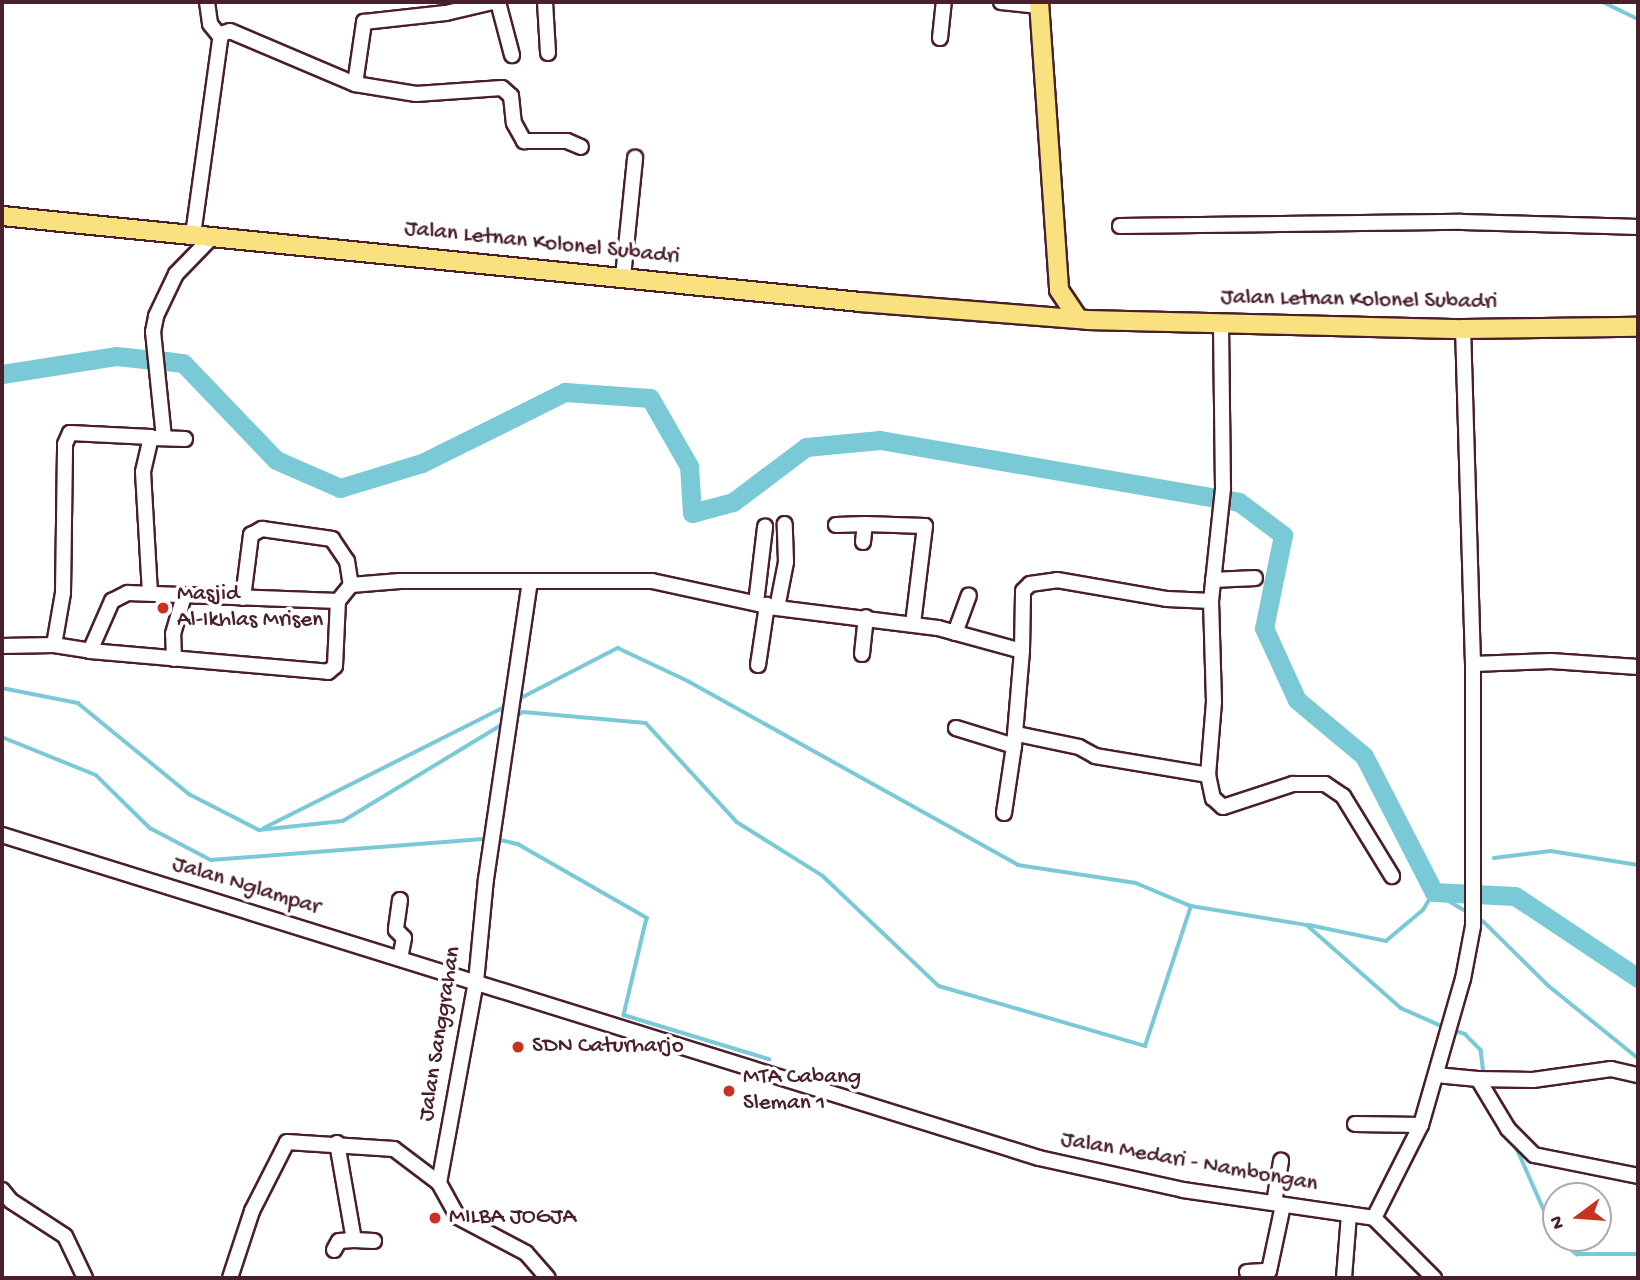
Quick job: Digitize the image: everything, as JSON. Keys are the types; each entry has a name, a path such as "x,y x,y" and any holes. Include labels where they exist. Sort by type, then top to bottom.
{"main road":[{"path":"1039,4 1059,290 1053,317"},
{"name":"Jalan Letnan Kolonel Subadri","path":"2,216 1053,317 1463,329 1638,327"},
{"path":"1059,290 1079,318"}],"street":[{"path":"150,592 143,472 158,438 154,346 156,316 176,274 202,237 219,35 210,24 207,2"},
{"path":"355,84 365,22 435,15 492,2"},
{"path":"498,2 512,55"},
{"path":"545,2 548,53"},
{"path":"940,38 944,2"},
{"path":"1001,2 1039,4"},
{"path":"219,35 230,32 355,84 416,94 502,89 511,96 514,123 524,141 567,141 581,147"},
{"path":"623,277 635,158"},
{"path":"1120,226 1421,222 1638,227"},
{"path":"1221,322 1223,488 1211,601 1214,702 1208,775 1215,802 1223,807 1293,783 1325,783 1343,796 1392,876"},
{"path":"1434,1278 1374,1218 1421,1125 1464,979 1474,908 1473,664 1463,329"},
{"path":"54,645 63,593 66,436 185,439"},
{"path":"767,606 786,562 785,524"},
{"path":"863,542 865,524"},
{"path":"836,525 925,526 913,624"},
{"path":"758,665 767,606 765,527"},
{"path":"3,644 54,645 90,651 328,672 335,666 338,601 351,585 347,561 332,539 261,529 251,535 243,597"},
{"path":"1213,580 1255,578"},
{"path":"1004,813 1016,740 1023,591 1030,584 1058,580 1167,599 1211,601"},
{"name":"Jalan Sanggrahan","path":"439,1183 476,982 486,879 530,582"},
{"path":"351,585 652,582 767,606 913,624 1021,651"},
{"path":"90,651 112,601 128,593 338,601"},
{"path":"955,633 969,595"},
{"path":"174,659 173,634 184,596"},
{"path":"862,654 866,617"},
{"path":"1473,664 1551,661 1638,667"},
{"path":"956,728 1016,740 1079,747 1095,756 1208,775"},
{"name":"Jalan Nglampar","path":"2,835 476,982"},
{"path":"400,900 396,930 404,938 400,959"},
{"name":"Jalan Medari - Nambongan","path":"476,982 1039,1158 1183,1190 1374,1218"},
{"path":"1436,1075 1533,1080 1611,1069 1638,1074"},
{"path":"1478,1079 1524,1150 1638,1175"},
{"path":"1355,1124 1421,1125"},
{"path":"230,1278 252,1211 281,1147 297,1140 394,1149 439,1183 458,1217 526,1253 548,1278"},
{"path":"337,1143 354,1240"},
{"path":"1247,1272 1269,1271 1282,1161"},
{"path":"2,1190 11,1201 65,1236 85,1278"},
{"path":"1344,1278 1349,1214"},
{"path":"334,1250 339,1241 374,1241"}],"waterway":[{"path":"1603,2 1638,19"},
{"path":"2,374 116,356 147,359"},
{"path":"166,361 183,363 276,460 340,488 422,463 565,392 650,398 689,466 692,513 733,502 806,447 880,440 1239,502 1283,535 1264,628 1297,700 1364,756 1434,892 1515,896 1638,978"},
{"path":"519,699 618,648 688,681 1018,865 1136,883 1191,906"},
{"path":"2,688 78,703 189,794 259,830 343,821 505,723"},
{"path":"264,828 507,706"},
{"path":"515,717 523,712 646,723 737,822 823,876 939,986 1145,1046 1191,906 1307,925 1401,1008 1446,1028"},
{"path":"2,737 96,775 150,828 211,860 486,839"},
{"path":"496,839 518,844 647,918 624,1015 769,1059"},
{"path":"1494,858 1551,851 1638,865"},
{"path":"1309,925 1386,941 1423,910 1434,892 1464,910"},
{"path":"1483,921 1549,986 1638,1058"},
{"path":"1453,1030 1465,1034 1481,1050 1484,1076"},
{"path":"1515,1144 1542,1205"},
{"path":"1574,1252 1638,1254"}],"place":[{"name":"Masjid Al-Ikhlas Mrisen","path":"163,608"},
{"name":"SDN Caturharjo","path":"518,1047"},
{"name":"MTA Cabang Sleman 1","path":"729,1091"},
{"name":"MILBA JOGJA","path":"435,1218"}]}
